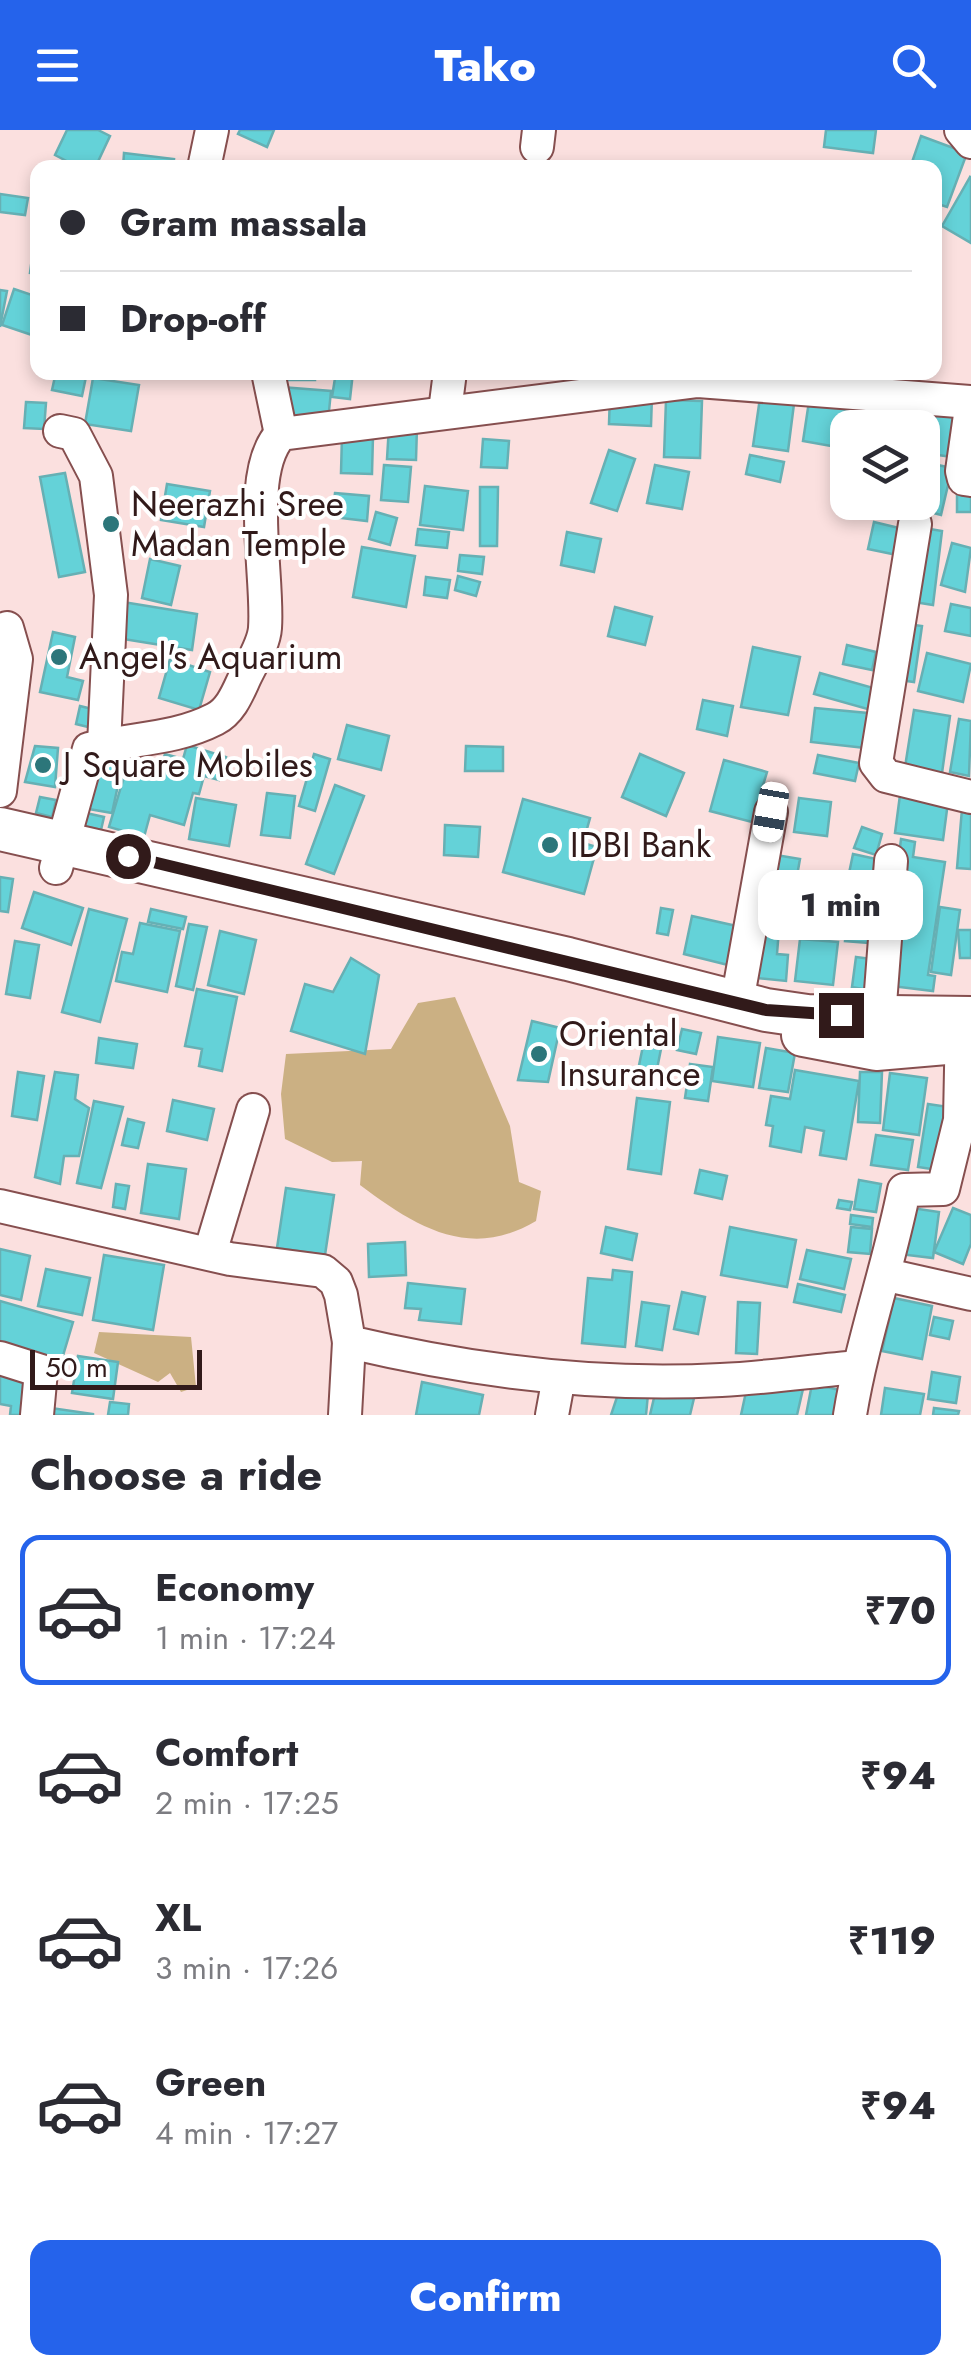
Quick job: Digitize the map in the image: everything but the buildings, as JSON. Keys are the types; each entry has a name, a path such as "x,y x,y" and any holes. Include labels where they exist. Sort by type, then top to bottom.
{"main road":[{"path":"0,829 59,855 826,1040 876,1049 967,1030"},
{"path":"0,857 59,855 807,1016 879,1018 967,1030"}],"street":[{"path":"206,160 212,130"},
{"path":"961,130 971,142"},
{"path":"270,380 281,434"},
{"path":"445,410 449,380"},
{"path":"59,855 82,760 89,748 156,740 190,729 219,718 235,699 265,632 263,480 272,443 281,434 445,410 698,381 971,405 962,471 964,479 971,480"},
{"path":"60,431 74,434 96,476 111,595 104,745"},
{"path":"914,524 876,763 886,776 971,797"},
{"path":"0,791 16,658 7,628"},
{"path":"737,1002 771,812"},
{"path":"879,1018 891,861"},
{"path":"850,1415 858,1366 866,1354 887,1275 904,1190 943,1189 960,1120 967,1030"},
{"path":"210,1253 253,1110"},
{"path":"0,1206 210,1253 323,1271 336,1282 341,1295 349,1342 345,1415"},
{"path":"887,1275 971,1294"},
{"path":"349,1342 399,1354 559,1377 719,1380 858,1366"},
{"path":"0,1358 41,1371 36,1415"},
{"path":"552,1415 559,1377"}],"shaded area":[{"path":"455,997 510,1126 519,1182 541,1191 536,1221 488,1238 465,1238 422,1225 360,1185 362,1161 332,1162 285,1139 281,1094 286,1054 391,1049 418,1003"},
{"path":"99,1332 191,1337 196,1387 181,1392 170,1373 158,1382 94,1353"}],"place":[{"name":"Neerazhi Sree Madan Temple","path":"111,524"},
{"name":"Angel's Aquarium","path":"59,657"},
{"name":"J Square Mobiles","path":"43,765"},
{"name":"IDBI Bank","path":"550,845"},
{"name":"Oriental Insurance","path":"539,1054"}],"route":[{"path":"128,856 568,959 766,1010 807,1016 841,1015"}]}
